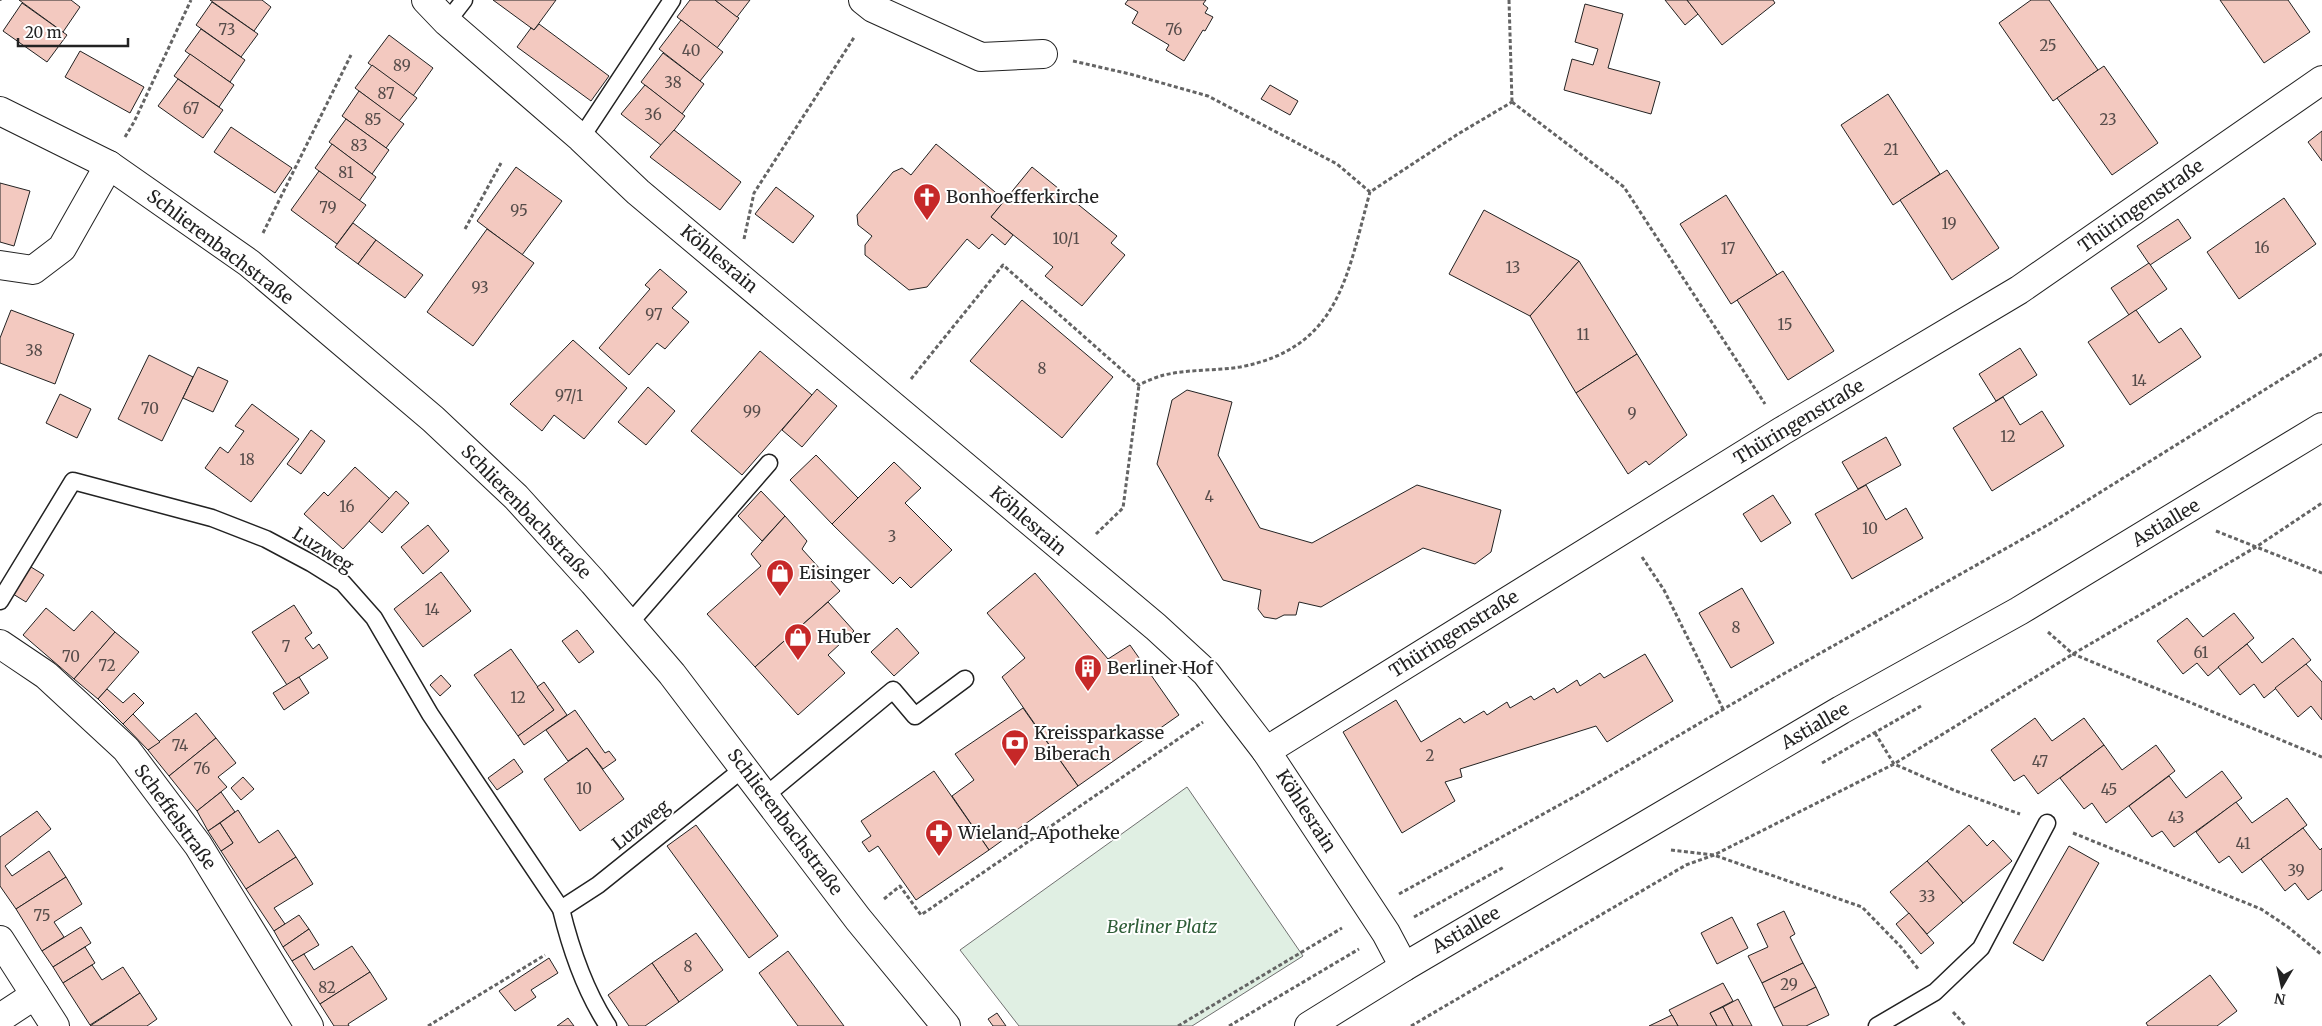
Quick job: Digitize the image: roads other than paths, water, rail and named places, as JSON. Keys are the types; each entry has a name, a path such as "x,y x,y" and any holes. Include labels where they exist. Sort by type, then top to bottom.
{"street":[{"name":"Köhlesrain","path":"426,0 447,22 581,138 638,192 1071,558 1156,627 1206,673 1231,703 1266,751 1371,910 1404,966"},
{"path":"863,0 873,8 981,57 1043,54"},
{"name":"Thüringenstraße","path":"1266,751 1782,431 2020,290 2322,80"},
{"name":"Schlierenbachstraße","path":"0,111 109,164 249,263 447,432 516,497 672,674 858,919 946,1026"},
{"path":"0,265 33,270 62,248 109,164"},
{"name":"Astiallee","path":"1309,1026 1404,966 1841,710 2019,611 2322,427"},
{"name":"Scheffelstraße","path":"0,644 46,674 126,749 198,845 309,1026"},
{"path":"0,940 55,1026"},
{"path":"0,1018 35,995"}],"lane":[{"path":"447,22 464,0"},
{"path":"581,138 672,0"},
{"path":"629,624 769,463"},
{"name":"Luzweg","path":"0,601 73,481 212,518 266,539 343,583 374,618 430,714 561,909 569,942 594,1004 608,1026"},
{"path":"766,796 893,690 914,716 965,679"},
{"name":"Luzweg","path":"561,909 598,885 744,768"},
{"path":"1877,1026 1935,992 1981,948 2048,823"}],"place":[{"name":"Bonhoefferkirche","path":"927,221"},
{"name":"Eisinger","path":"780,597"},
{"name":"Huber","path":"798,661"},
{"name":"Berliner Hof","path":"1088,692"},
{"name":"Kreissparkasse Biberach","path":"1015,767"},
{"name":"Wieland-Apotheke","path":"939,857"}],"park label":[{"name":"Berliner Platz","path":"1162,927"}]}
